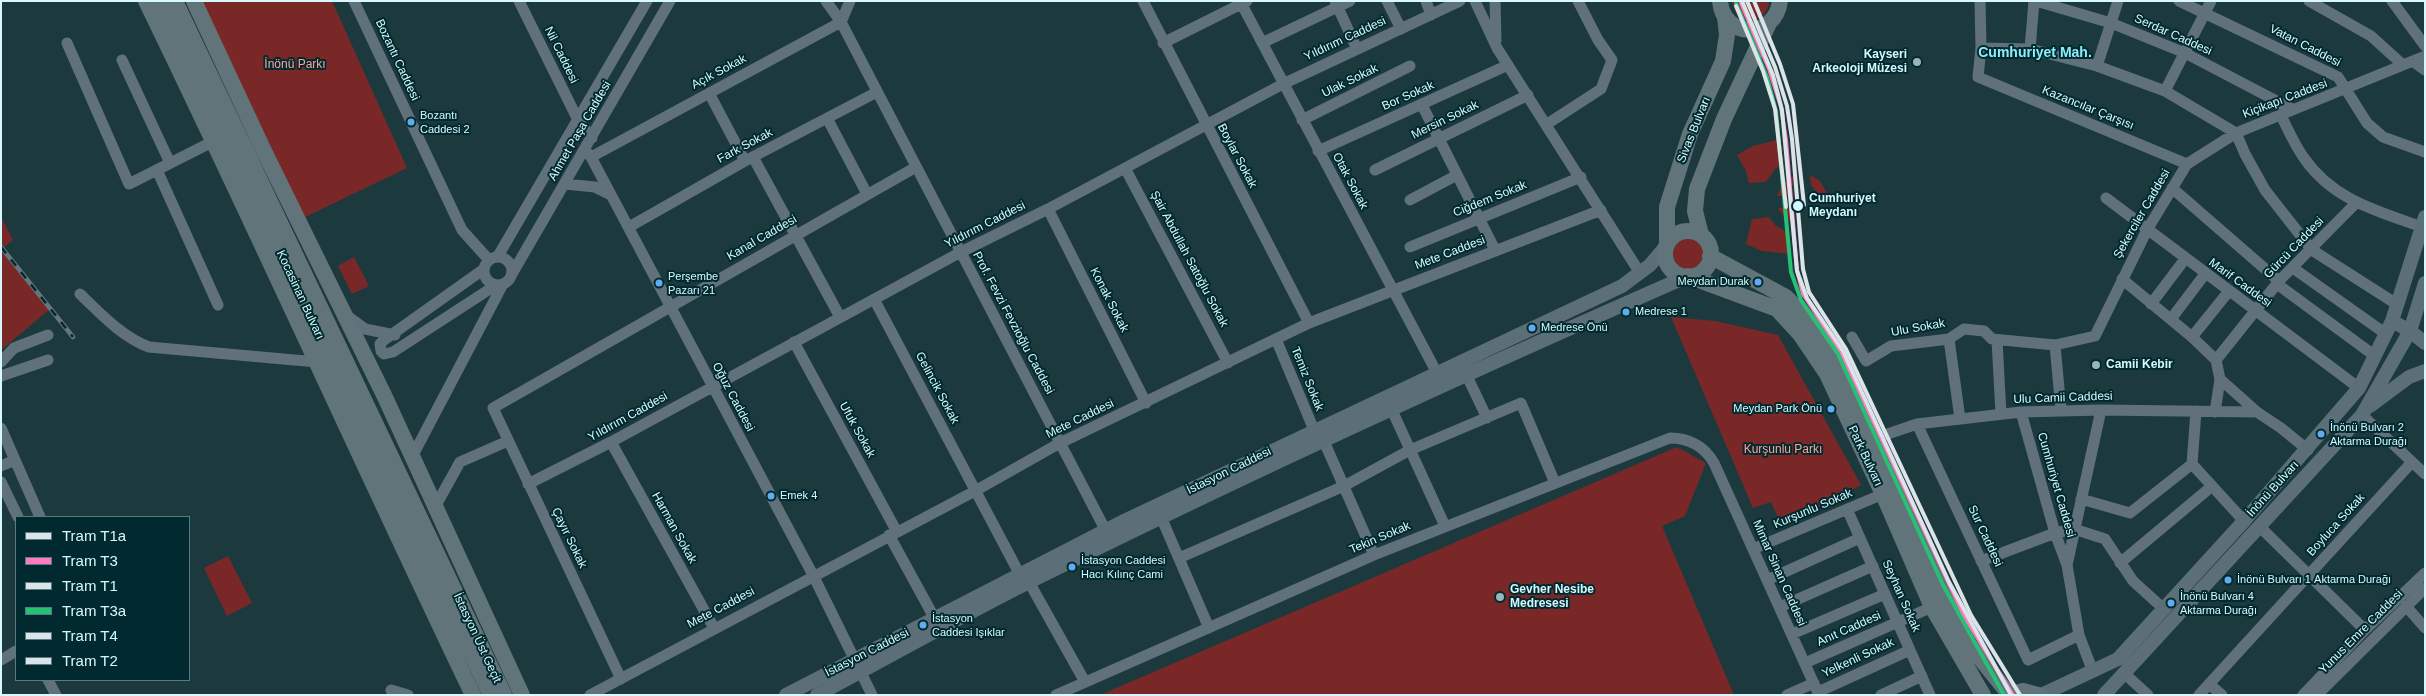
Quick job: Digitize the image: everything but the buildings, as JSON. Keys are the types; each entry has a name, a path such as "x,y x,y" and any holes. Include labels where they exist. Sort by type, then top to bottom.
{"highway":[{"path":"146,1 214,141 368,477 473,695"},
{"path":"154,1 179,70"},
{"name":"Kocasinan Bulvarı","path":"160,1 360,424 445,585"},
{"name":"Kocasinan Bulvarı","path":"174,1 382,437 445,585"},
{"path":"185,1 217,52"},
{"path":"194,1 345,314 522,695"},
{"name":"Sivas Bulvarı","path":"1667,245 1667,207 1690,134 1723,61 1727,34 1725,17 1720,1"},
{"name":"Sivas Bulvarı","path":"1701,235 1695,211 1698,189 1724,119 1769,23 1781,3"},
{"path":"1725,17 1734,26 1746,30 1759,29 1769,23"},
{"path":"1692,231 1701,235 1709,246 1710,256 1705,269 1697,274 1688,276 1678,274 1670,268 1666,260 1667,245 1673,236 1682,232 1692,231"},
{"name":"Park Bulvarı","path":"1710,256 1786,297 1814,326 1840,367 1963,637 2009,694"},
{"name":"Park Bulvarı","path":"1688,276 1777,309 1800,334 1827,374 1883,494 1932,607 1983,695"},
{"path":"334,292 382,437"},
{"path":"290,306 360,424"},
{"name":"İstasyon Üst Geçit","path":"445,585 491,695"},
{"name":"İstasyon Üst Geçit","path":"445,585 504,695"},
{"path":"2009,694 2023,691 2039,695"}],"main road":[{"name":"İnönü Bulvarı","path":"2039,695 2118,659 2308,450 2359,388 2389,328 2423,222"},
{"name":"İstasyon Caddesi","path":"786,695 934,619 1161,517 1437,373 1622,286 1650,265 1667,245"},
{"name":"İstasyon Caddesi","path":"817,695 1106,531 1319,435 1391,408 1688,276"},
{"name":"İnönü Bulvarı","path":"2104,695 2260,528 2364,412 2410,331 2420,319 2425,283"},
{"path":"2398,304 2420,319"},
{"path":"2389,328 2410,331 2425,343"},
{"path":"2364,412 2410,377 2425,370"}],"street":[{"name":"Bozantı Caddesi","path":"354,1 462,230 490,262"},
{"name":"Nil Caddesi","path":"520,1 578,120 592,138"},
{"path":"635,1 641,12"},
{"name":"Ahmet Paşa Caddesi","path":"392,334 490,262 578,120 647,1"},
{"name":"Ahmet Paşa Caddesi","path":"512,274 565,184 588,153 592,138 670,1"},
{"name":"Prof. Fevzi Fevzioğlu Caddesi","path":"826,1 841,22 1106,531"},
{"path":"841,22 850,1"},
{"name":"Boylar Sokak","path":"1143,1 1309,323"},
{"path":"1262,43 1336,4 1350,1"},
{"path":"1387,1 1401,29"},
{"path":"1426,1 1431,15"},
{"name":"Yıldırım Caddesi","path":"528,484 611,442 961,252 1048,209 1205,124 1283,84 1460,1"},
{"path":"1476,1 1497,48 1640,273"},
{"path":"1495,1 1497,48"},
{"path":"1547,124 1601,89 1612,60 1598,40 1578,1"},
{"path":"1980,1 1981,48 2030,49 2097,66 2166,91 2236,133 2245,154 2265,190 2312,250 2398,304"},
{"path":"2030,49 2035,1"},
{"name":"Serdar Caddesi","path":"2035,1 2111,23 2185,53 2292,109"},
{"path":"2097,66 2118,1"},
{"name":"Vatan Caddesi","path":"2179,1 2338,77 2367,123 2383,137 2425,152"},
{"path":"2166,91 2211,1"},
{"path":"2308,1 2414,61 2425,70"},
{"path":"2392,1 2425,46"},
{"path":"1163,43 1243,2"},
{"name":"Otak Sokak","path":"1243,2 1318,151 1437,373"},
{"path":"1336,4 1356,49"},
{"name":"Açık Sokak","path":"588,153 709,93 841,22"},
{"path":"68,42 129,184 214,141"},
{"name":"Kazancılar Çarşısı","path":"1981,48 1978,77 2187,164"},
{"path":"122,60 170,163"},
{"name":"Kiçikapı Caddesi","path":"2187,164 2236,133 2414,61"},
{"name":"Bor Sokak","path":"1318,151 1508,65"},
{"name":"Ulak Sokak","path":"1302,120 1410,66"},
{"name":"Fark Sokak","path":"628,227 749,159 877,92"},
{"path":"709,93 796,234 840,317"},
{"name":"Mersin Sokak","path":"1375,170 1528,95"},
{"path":"1422,104 1495,250"},
{"path":"2280,114 2304,158 2334,190 2356,203 2423,222"},
{"path":"826,118 867,194"},
{"name":"Oğuz Caddesi","path":"588,153 813,575 872,695"},
{"name":"Şekerciler Caddesi","path":"2055,345 2095,336 2147,230 2187,164"},
{"name":"Kanal Caddesi","path":"493,408 916,167"},
{"name":"Şair Abdullah Satoğlu Sokak","path":"1125,168 1228,363"},
{"path":"157,170 218,305"},
{"path":"1410,200 1457,175"},
{"name":"Ciğdem Sokak","path":"1410,247 1580,177"},
{"path":"565,184 595,187 612,196"},
{"path":"2172,188 2278,282 2374,356"},
{"name":"Marif Caddesi","path":"2106,198 2359,388"},
{"name":"Gürcü Caddesi","path":"2216,360 2278,282 2312,250 2356,203"},
{"name":"Konak Sokak","path":"1048,209 1146,403"},
{"name":"Mete Caddesi","path":"590,695 813,575 975,491 1060,443 1309,323 1601,210"},
{"path":"2151,304 2185,259"},
{"path":"392,334 382,342 381,351 387,354 400,348 509,280 512,274 510,262 490,262 486,278 500,284"},
{"path":"2293,268 2389,328"},
{"path":"2171,320 2205,274"},
{"path":"2122,279 2192,337 2216,360 2220,379 2215,412"},
{"path":"412,457 500,284"},
{"path":"2192,337 2229,291"},
{"path":"80,294 123,333 136,342 149,347 316,362"},
{"name":"Gelincik Sokak","path":"874,299 975,491 1085,682"},
{"path":"345,314 365,328 392,334 399,340 400,348"},
{"name":"Ulu Sokak","path":"1852,337 1866,361 1891,346 1949,339 1964,329 1984,331 1992,339 1997,340 2055,345"},
{"path":"1,362 14,348 48,335"},
{"name":"Temiz Sokak","path":"1276,339 1374,555"},
{"path":"1949,339 1960,419"},
{"path":"1997,340 2001,414"},
{"name":"Ufuk Sokak","path":"794,342 893,534 934,619"},
{"path":"2055,345 2061,410"},
{"path":"1,376 48,360"},
{"path":"1466,374 1487,418"},
{"path":"2220,379 2257,412 2281,428 2308,450"},
{"path":"1179,558 1344,486 1410,450 1521,403 1555,483"},
{"name":"Çayır Sokak","path":"493,408 621,679"},
{"path":"1391,408 1445,526"},
{"name":"Ulu Camii Caddesi","path":"1873,439 1917,424 2021,412 2061,410 2257,412"},
{"path":"2093,672 2079,635 2067,565 2101,410"},
{"name":"Cumhuriyet Caddesi","path":"2021,412 2055,533 2067,565"},
{"path":"2196,412 2192,464 2244,521"},
{"path":"2364,412 2425,474"},
{"name":"Sur Caddesi","path":"1917,424 2028,660 2079,635"},
{"path":"1,428 40,516"},
{"name":"Tekin Sokak","path":"1056,695 1374,555 1670,438 1694,443 1706,451 1714,463"},
{"path":"435,506 460,462 508,441"},
{"name":"Harman Sokak","path":"611,442 714,628"},
{"path":"1,466 15,460"},
{"name":"Boyluca Sokak","path":"2200,695 2412,462"},
{"name":"Mimar Sinan Caddesi","path":"1714,463 1817,690"},
{"path":"2081,499 2130,513 2192,464"},
{"path":"18,516 3,487 25,482"},
{"path":"2120,563 2211,487"},
{"name":"Kurşunlu Sokak","path":"1753,549 1883,494"},
{"name":"Seyhan Sokak","path":"1847,509 1930,695"},
{"path":"1161,517 1209,628"},
{"path":"2260,528 2365,630"},
{"path":"1981,561 2055,533 2074,529 2105,539 2133,582 2164,610"},
{"path":"1767,580 1860,538"},
{"path":"1780,607 1873,566"},
{"name":"Yunus Emre Caddesi","path":"2303,695 2365,630 2425,573"},
{"name":"Yunus Emre Caddesi","path":"2317,695 2425,588"},
{"path":"1792,634 1885,594"},
{"path":"2406,606 2425,628"},
{"name":"Anıt Caddesi","path":"1805,663 1932,607"},
{"name":"Yelkenli Sokak","path":"1787,695 1817,690 1910,650"},
{"path":"1,660 15,652"},
{"path":"2125,674 2148,695"},
{"path":"1882,695 1922,676"},
{"path":"49,681 56,695"},
{"path":"2208,684 2222,695"},
{"path":"391,690 408,695"}],"green space":[{"name":"İnönü Parkı","path":"202,1 332,1 407,168 303,218"},
{"path":"1731,1 1769,1 1764,14 1751,20 1737,14"},
{"path":"1781,139 1782,165 1775,169 1766,182 1749,183 1746,171 1737,155 1753,146"},
{"path":"1810,175 1820,181 1827,193 1818,194 1811,185"},
{"path":"1793,176 1793,185 1786,196 1777,196 1783,183"},
{"path":"1787,207 1795,215 1795,224 1785,218 1778,208"},
{"path":"1,217 13,240 3,248 50,309 1,350"},
{"path":"1769,217 1776,226 1787,232 1789,254 1762,251 1746,244 1752,219"},
{"path":"1688,239 1694,240 1702,248 1702,260 1694,268 1688,269 1682,268 1674,260 1673,254 1674,248 1682,240"},
{"path":"354,257 369,286 352,294 338,266"},
{"name":"Kurşunlu Parkı","path":"1671,317 1715,321 1778,335 1861,485 1782,526 1771,502 1753,508"},
{"path":"1677,447 1706,463 1685,516 1662,526 1734,695 1100,695"},
{"path":"228,556 252,603 227,616 204,568"}],"railway":[{"path":"1,247 73,337"}],"tram line":[{"name":"T1","path":"1742,1 1773,75 1782,110 1797,271 1807,298 1843,351 1949,582 2011,695"},
{"name":"T1a","path":"1747,1 1775,67 1787,106 1792,139 1803,269 1809,292 1846,349 1971,615 2020,695"},
{"name":"T4","path":"1754,1 1780,64 1793,104 1804,205"},
{"name":"T3a","path":"1736,3 1767,77 1776,111 1791,272 1801,300 1838,354 1943,585 2004,695"},
{"name":"T3","path":"1741,3 1769,69 1781,107 1786,140 1797,270 1803,294 1841,352 1965,618 2013,695"},
{"name":"T2","path":"1736,6 1763,71 1775,109 1786,207"}],"place":[{"name":"Kayseri Arkeoloji Müzesi","path":"1917,62"},
{"name":"Bozantı Caddesi 2","path":"411,122"},
{"name":"Cumhuriyet Meydanı","path":"1798,206"},
{"name":"Meydan Durak","path":"1758,282"},
{"name":"Perşembe Pazarı 21","path":"659,283"},
{"name":"Medrese 1","path":"1626,312"},
{"name":"Medrese Önü","path":"1532,328"},
{"name":"Camii Kebir","path":"2096,365"},
{"name":"Meydan Park Önü","path":"1831,409"},
{"name":"İnönü Bulvarı 2 Aktarma Durağı","path":"2321,434"},
{"name":"Emek 4","path":"771,496"},
{"name":"İstasyon Caddesi Hacı Kılınç Cami","path":"1072,567"},
{"name":"İnönü Bulvarı 1 Aktarma Durağı","path":"2228,580"},
{"name":"Gevher Nesibe Medresesi","path":"1500,597"},
{"name":"İnönü Bulvarı 4 Aktarma Durağı","path":"2171,603"},
{"name":"İstasyon Caddesi Işıklar","path":"923,625"}],"district":[{"name":"Cumhuriyet Mah.","path":"2035,53"}]}
